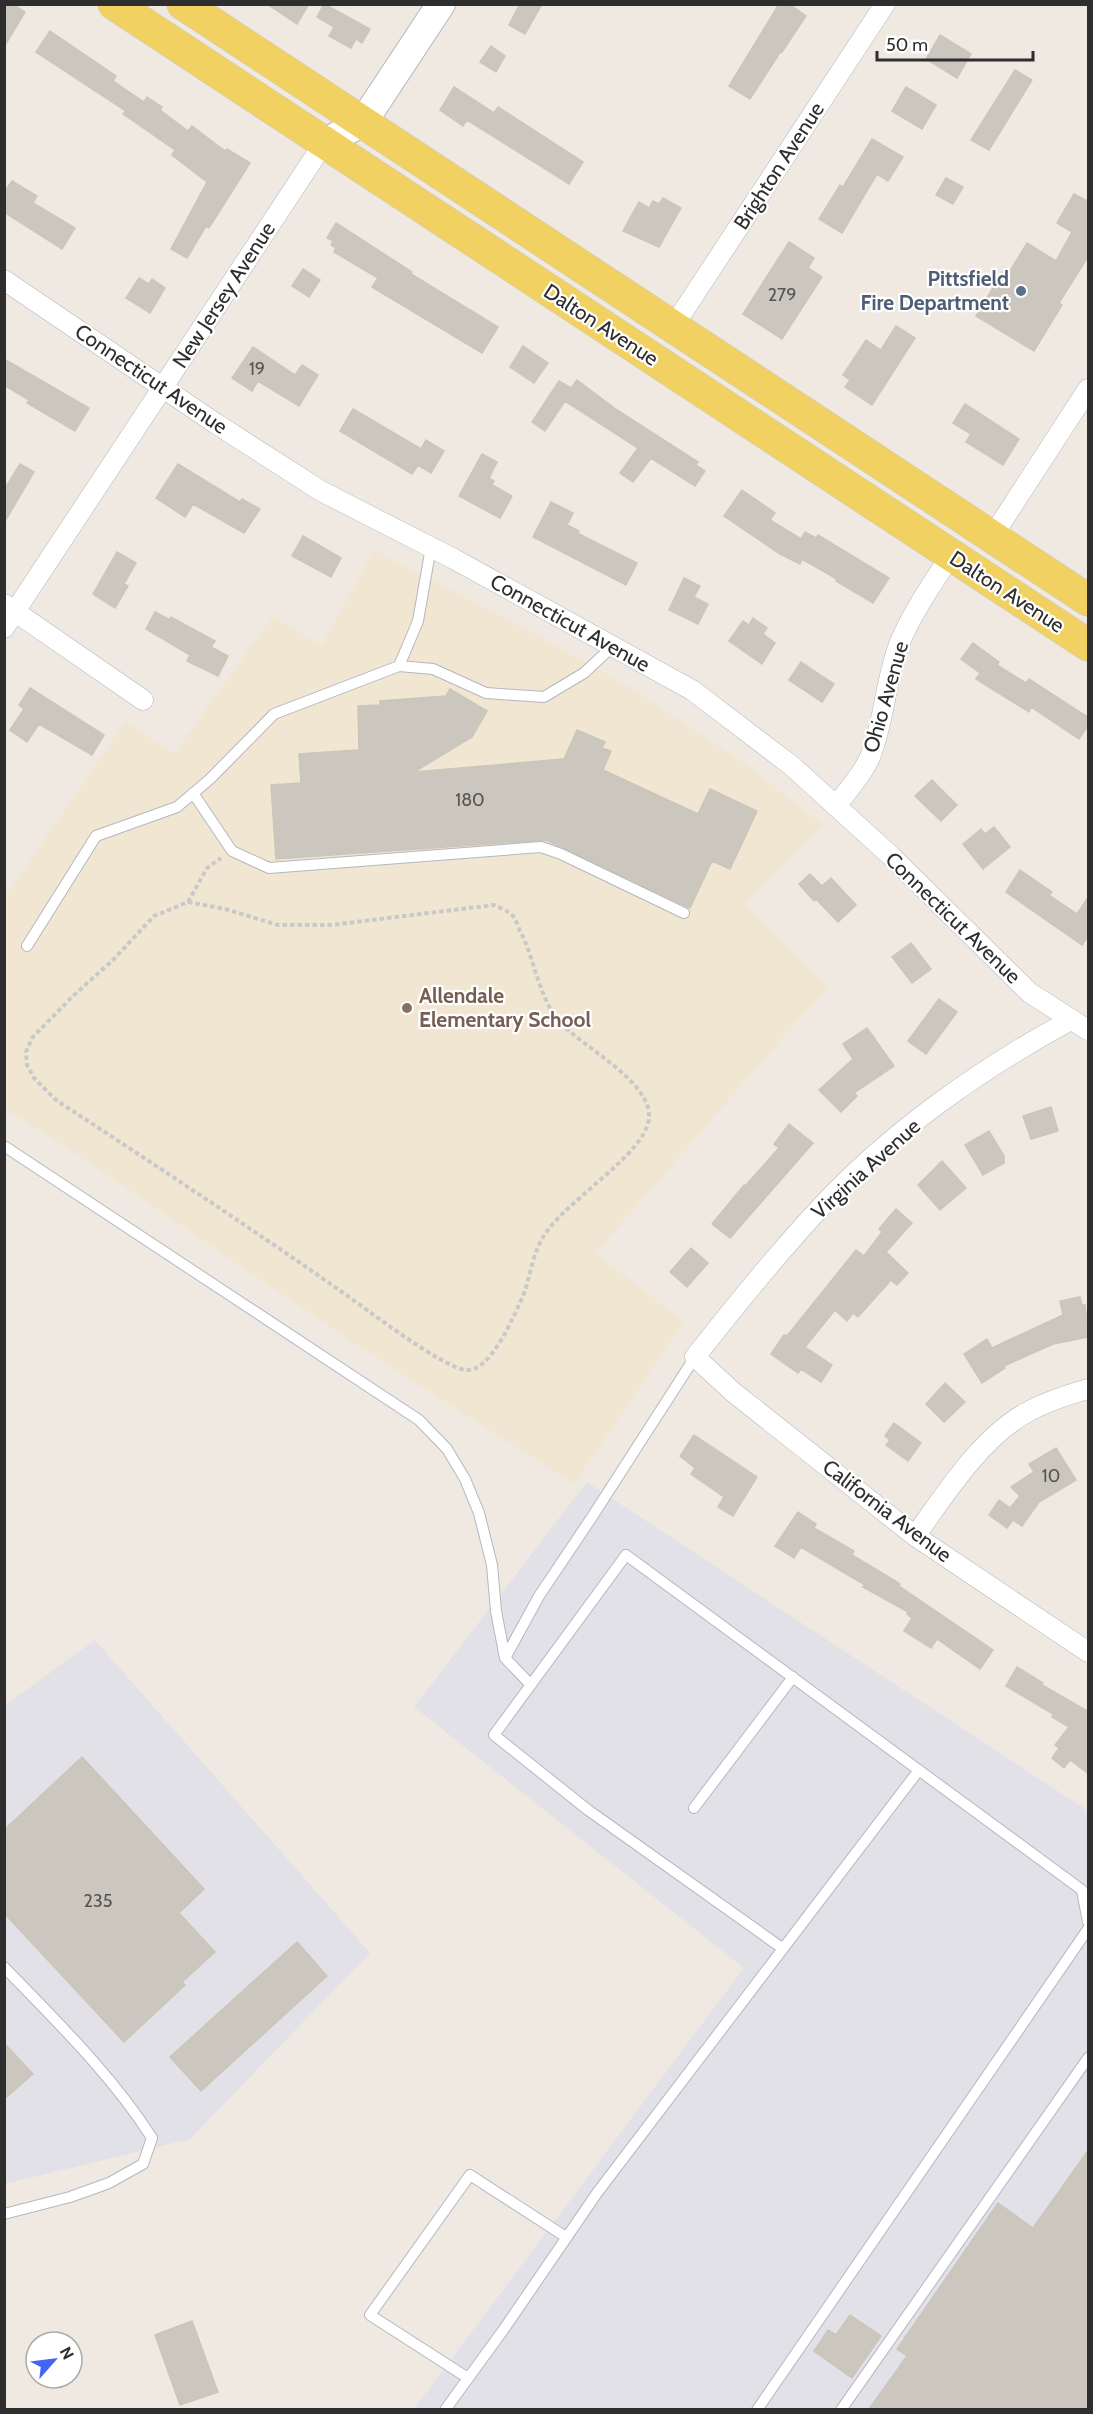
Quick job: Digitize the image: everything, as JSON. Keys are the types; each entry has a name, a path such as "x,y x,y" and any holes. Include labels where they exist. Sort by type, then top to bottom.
{"main road":[{"name":"Dalton Avenue","path":"114,4 1089,645"},
{"name":"Dalton Avenue","path":"183,4 1089,600"}],"street":[{"path":"324,143 363,122 441,4"},
{"name":"Brighton Avenue","path":"673,327 885,4"},
{"name":"New Jersey Avenue","path":"8,614 164,386 324,143"},
{"name":"Connecticut Avenue","path":"4,280 164,386 214,423 321,491 431,547 692,690 792,766 891,856 1030,993 1089,1030"},
{"path":"992,537 1089,389"},
{"name":"Ohio Avenue","path":"836,806 870,760 884,713 891,668 900,641 915,612 951,555"},
{"path":"8,614 143,700"},
{"name":"Virginia Avenue","path":"695,1358 740,1299 822,1206 897,1136 1023,1045 1071,1020"},
{"name":"California Avenue","path":"695,1358 733,1392 915,1536 1089,1652"},
{"path":"915,1536 966,1467 999,1434 1024,1414 1067,1395 1089,1389"}],"lane":[{"path":"399,666 418,621 431,547"},
{"path":"27,946 96,836 177,807 210,779 274,714 399,666 433,669 486,693 544,697 584,673 613,646"},
{"path":"193,794 232,851 269,868 541,847 561,854 684,913"},
{"path":"4,1146 367,1385 426,1427 447,1449 465,1479 479,1513 492,1565 496,1611 505,1658 531,1685"},
{"path":"505,1658 538,1596 695,1358"},
{"path":"782,1948 588,1810 494,1735 626,1555 1082,1890 1089,1923"},
{"path":"694,1808 792,1677"},
{"path":"445,2409 597,2193 919,1770"},
{"path":"757,2409 1089,1929"},
{"path":"4,1967 64,2029 134,2109 152,2139 143,2164 109,2183 70,2197 4,2214"},
{"path":"841,2409 1089,2058"},
{"path":"468,2378 370,2315 470,2175 566,2237"}],"path":[{"path":"188,902 225,909 278,925 331,925 494,905 513,915 524,937 544,996 556,1017 564,1026 618,1068 640,1091 650,1116 644,1136 615,1166 550,1225 540,1243 523,1295 491,1357 478,1370 464,1371 435,1356 295,1259 56,1100 34,1078 27,1065 26,1052 32,1038 73,996 112,961 154,916 188,902 207,868 232,851"}],"shaded area":[{"name":"Allendale Elementary School","path":"374,550 533,633 639,693 746,764 823,825 745,903 827,987 596,1253 684,1322 574,1484 358,1346 69,1149 5,1109 4,899 125,722 174,754 272,617 322,645"},
{"path":"587,1482 1088,1811 1088,2409 413,2410 744,1968 414,1707"},
{"path":"95,1640 370,1953 190,2139 5,2184 4,1706"}],"building":[{"path":"4,4 12,4 25,12 4,47"},
{"path":"267,4 309,4 297,24"},
{"path":"324,4 370,29 362,43 356,39 351,48 329,36 334,27 317,17"},
{"path":"520,4 542,4 525,34 509,25"},
{"path":"779,4 789,4 806,16 750,99 729,86"},
{"path":"50,31 116,76 113,81 144,102 147,97 162,107 160,110 188,131 192,126 225,151 227,149 250,163 209,228 206,226 187,258 171,249 207,182 172,155 175,150 123,114 126,111 36,52"},
{"path":"940,35 971,54 957,78 926,59"},
{"path":"491,46 505,56 496,72 480,62"},
{"path":"1015,70 1032,80 989,150 971,140"},
{"path":"454,87 494,113 498,107 583,162 569,184 467,120 463,126 440,110"},
{"path":"906,87 936,105 922,129 892,111"},
{"path":"872,139 903,157 888,181 877,174 842,233 819,219 840,185 843,187"},
{"path":"946,178 963,187 953,204 936,195"},
{"path":"12,181 37,196 33,203 75,228 62,249 4,212 4,192"},
{"path":"1074,194 1089,202 1089,255 1059,303 1062,305 1034,351 976,316 1005,268 1010,271 1027,243 1056,261 1072,232 1057,223"},
{"path":"663,198 681,208 659,247 623,231 639,202 649,208 653,201 659,204"},
{"path":"336,223 412,272 411,274 498,327 482,353 372,287 378,278 334,252 336,248 331,245 333,241 327,238"},
{"path":"789,242 814,258 808,268 822,277 782,339 743,314"},
{"path":"303,269 320,280 309,297 292,286"},
{"path":"139,278 149,284 152,279 165,288 150,313 126,298"},
{"path":"896,326 915,338 872,405 845,387 850,380 843,375 866,340 881,350"},
{"path":"523,346 548,363 534,383 510,367"},
{"path":"253,347 295,375 302,365 318,375 299,406 258,381 252,391 232,378"},
{"path":"4,359 89,408 75,431 27,403 29,400 4,385"},
{"path":"577,380 617,410 698,462 696,465 705,471 695,486 651,458 633,482 620,473 638,448 565,401 545,431 532,422 559,381 571,388"},
{"path":"965,404 1019,439 1003,465 966,442 971,434 953,423"},
{"path":"353,409 421,449 426,440 444,451 431,473 418,465 412,474 340,431"},
{"path":"482,454 497,462 489,478 494,481 492,485 512,496 500,518 459,496"},
{"path":"20,464 34,472 4,523 4,490"},
{"path":"178,464 240,502 242,499 260,509 244,533 193,504 185,517 156,498"},
{"path":"742,490 775,513 770,520 801,539 805,532 816,538 818,535 889,578 873,603 802,559 800,564 780,554 724,516"},
{"path":"551,502 573,513 567,525 579,531 577,533 637,563 626,585 533,537"},
{"path":"303,536 341,558 331,577 292,556"},
{"path":"117,552 136,563 124,584 128,586 115,608 93,594"},
{"path":"684,578 700,586 694,597 708,604 698,624 669,610"},
{"path":"155,612 170,620 171,617 215,641 211,647 228,656 218,676 187,661 190,655 146,629"},
{"path":"753,618 767,628 763,634 775,643 762,664 729,641 743,621 749,625"},
{"path":"973,643 999,662 997,665 1026,683 1029,679 1089,718 1089,724 1079,739 1031,707 1029,712 976,679 980,673 961,659"},
{"path":"801,662 834,684 822,702 789,680"},
{"path":"30,688 104,735 92,755 39,724 27,742 10,730 24,709 19,705"},
{"path":"450,689 487,711 472,737 414,772 564,759 577,730 605,742 602,748 611,751 603,770 698,814 710,789 757,811 730,869 712,861 690,908 546,840 276,859 271,785 301,783 299,754 359,750 358,706 380,705 380,701 446,696"},
{"path":"932,780 957,805 941,821 915,796"},
{"path":"994,827 1010,847 983,869 963,844 981,829 985,834"},
{"path":"1020,870 1052,892 1049,895 1077,914 1089,896 1089,935 1082,945 1006,892"},
{"path":"810,874 822,886 831,878 856,905 838,922 799,884"},
{"path":"911,943 931,969 912,983 892,957"},
{"path":"939,999 957,1012 926,1054 908,1041"},
{"path":"867,1028 894,1066 854,1093 857,1096 841,1112 819,1090 853,1059 843,1044"},
{"path":"1051,1107 1058,1131 1031,1139 1023,1116"},
{"path":"789,1124 813,1143 730,1238 712,1224 779,1148 774,1144"},
{"path":"989,1131 1004,1156 1004,1163 983,1175 965,1145"},
{"path":"942,1161 966,1188 940,1210 918,1185"},
{"path":"896,1209 912,1223 886,1252 908,1273 897,1285 891,1280 858,1317 853,1313 847,1321 835,1310 805,1347 832,1365 821,1382 801,1369 798,1373 771,1354 784,1335 787,1336 856,1250 864,1256 882,1232 879,1229"},
{"path":"691,1248 708,1263 687,1287 670,1272"},
{"path":"1080,1297 1082,1305 1085,1305 1089,1337 1053,1344 1004,1366 1005,1368 982,1383 964,1354 987,1339 992,1348 1063,1315 1060,1301"},
{"path":"945,1383 965,1402 944,1422 926,1404"},
{"path":"894,1423 921,1443 908,1461 886,1445 890,1440 885,1436"},
{"path":"694,1435 757,1477 733,1516 718,1507 724,1497 691,1474 695,1468 680,1456"},
{"path":"1056,1448 1076,1480 1039,1502 1022,1526 1013,1520 1007,1528 989,1515 999,1500 1010,1508 1020,1496 1011,1487 1034,1472 1029,1464"},
{"path":"798,1512 816,1524 814,1528 854,1551 852,1555 900,1584 899,1586 993,1650 980,1669 937,1639 931,1648 904,1631 912,1618 907,1614 908,1612 863,1587 865,1585 801,1547 794,1558 775,1546"},
{"path":"1017,1667 1043,1683 1042,1685 1089,1712 1089,1774 1070,1760 1064,1768 1052,1758 1059,1748 1055,1745 1069,1727 1052,1717 1053,1714 1006,1686"},
{"path":"82,1757 204,1889 179,1913 215,1952 182,1982 185,1985 124,2042 4,1913 4,1830"},
{"path":"297,1942 327,1976 201,2091 170,2057"},
{"path":"4,2043 33,2074 4,2099"},
{"path":"1089,2149 1089,2409 869,2409 907,2356 897,2349 998,2203 1033,2228"},
{"path":"850,2315 881,2336 852,2378 814,2351 828,2330 836,2335"},
{"path":"192,2321 218,2392 180,2405 155,2335"}],"place":[{"name":"Pittsfield Fire Department","path":"1021,291"},
{"name":"Allendale Elementary School","path":"407,1008"}]}
